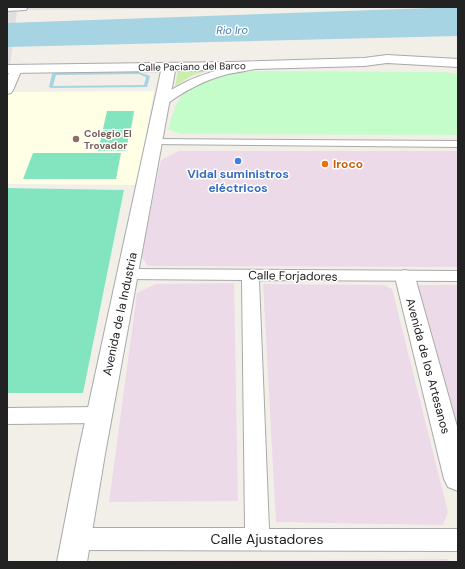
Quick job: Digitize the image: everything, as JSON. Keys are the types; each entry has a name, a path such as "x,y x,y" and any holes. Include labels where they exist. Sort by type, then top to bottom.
{"street":[{"path":"7,7 22,7"},
{"name":"Calle Paciano del Barco","path":"12,69 264,65 378,61 387,59 458,63"},
{"name":"Calle Paciano del Barco","path":"378,61 390,64 458,68"},
{"path":"160,103 173,93 202,77 235,69 264,65"},
{"name":"Avenida de la Industria","path":"74,551 99,414 154,142 160,103 169,66"},
{"path":"7,90 12,69"},
{"path":"154,142 458,144"},
{"name":"Calle Forjadores","path":"128,274 405,277 458,276"},
{"path":"250,275 257,538"},
{"name":"Avenida de los Artesanos","path":"405,277 458,479"},
{"path":"7,416 99,414"},
{"name":"Calle Ajustadores","path":"74,551 257,538 458,540"}],"shaded area":[{"path":"7,7 458,7 17,10 9,73 7,78"},
{"name":"Colegio El Trovador","path":"154,91 137,185 7,184 8,92"},
{"path":"179,151 458,151 458,267 148,266 141,256 161,160"},
{"path":"234,283 238,501 109,502 137,293 156,284"},
{"path":"263,284 384,285 392,289 448,512 443,525 276,522"},
{"path":"418,285 458,285 458,428"},
{"path":"448,559 450,562 113,562 115,561"}],"green space":[{"path":"178,69 215,69 193,75 175,86"},
{"path":"252,71 443,72 458,74 458,135 181,134 168,129 173,112 181,97 195,85 224,75"},
{"path":"107,111 134,111 131,129 103,129"},
{"path":"103,130 130,130 126,151 98,151"},
{"path":"33,153 121,153 116,179 23,179"},
{"path":"7,188 124,190 83,393 7,393"}],"water":[{"name":"Rio Iro","path":"458,7 458,36 7,47 7,23"}],"waterway":[{"path":"139,73 148,76 146,86 51,87 54,74 139,73"}],"place":[{"name":"Colegio El Trovador","path":"76,139"},
{"name":"Vidal suministros eléctricos","path":"238,161"},
{"name":"Iroco","path":"325,164"}]}
